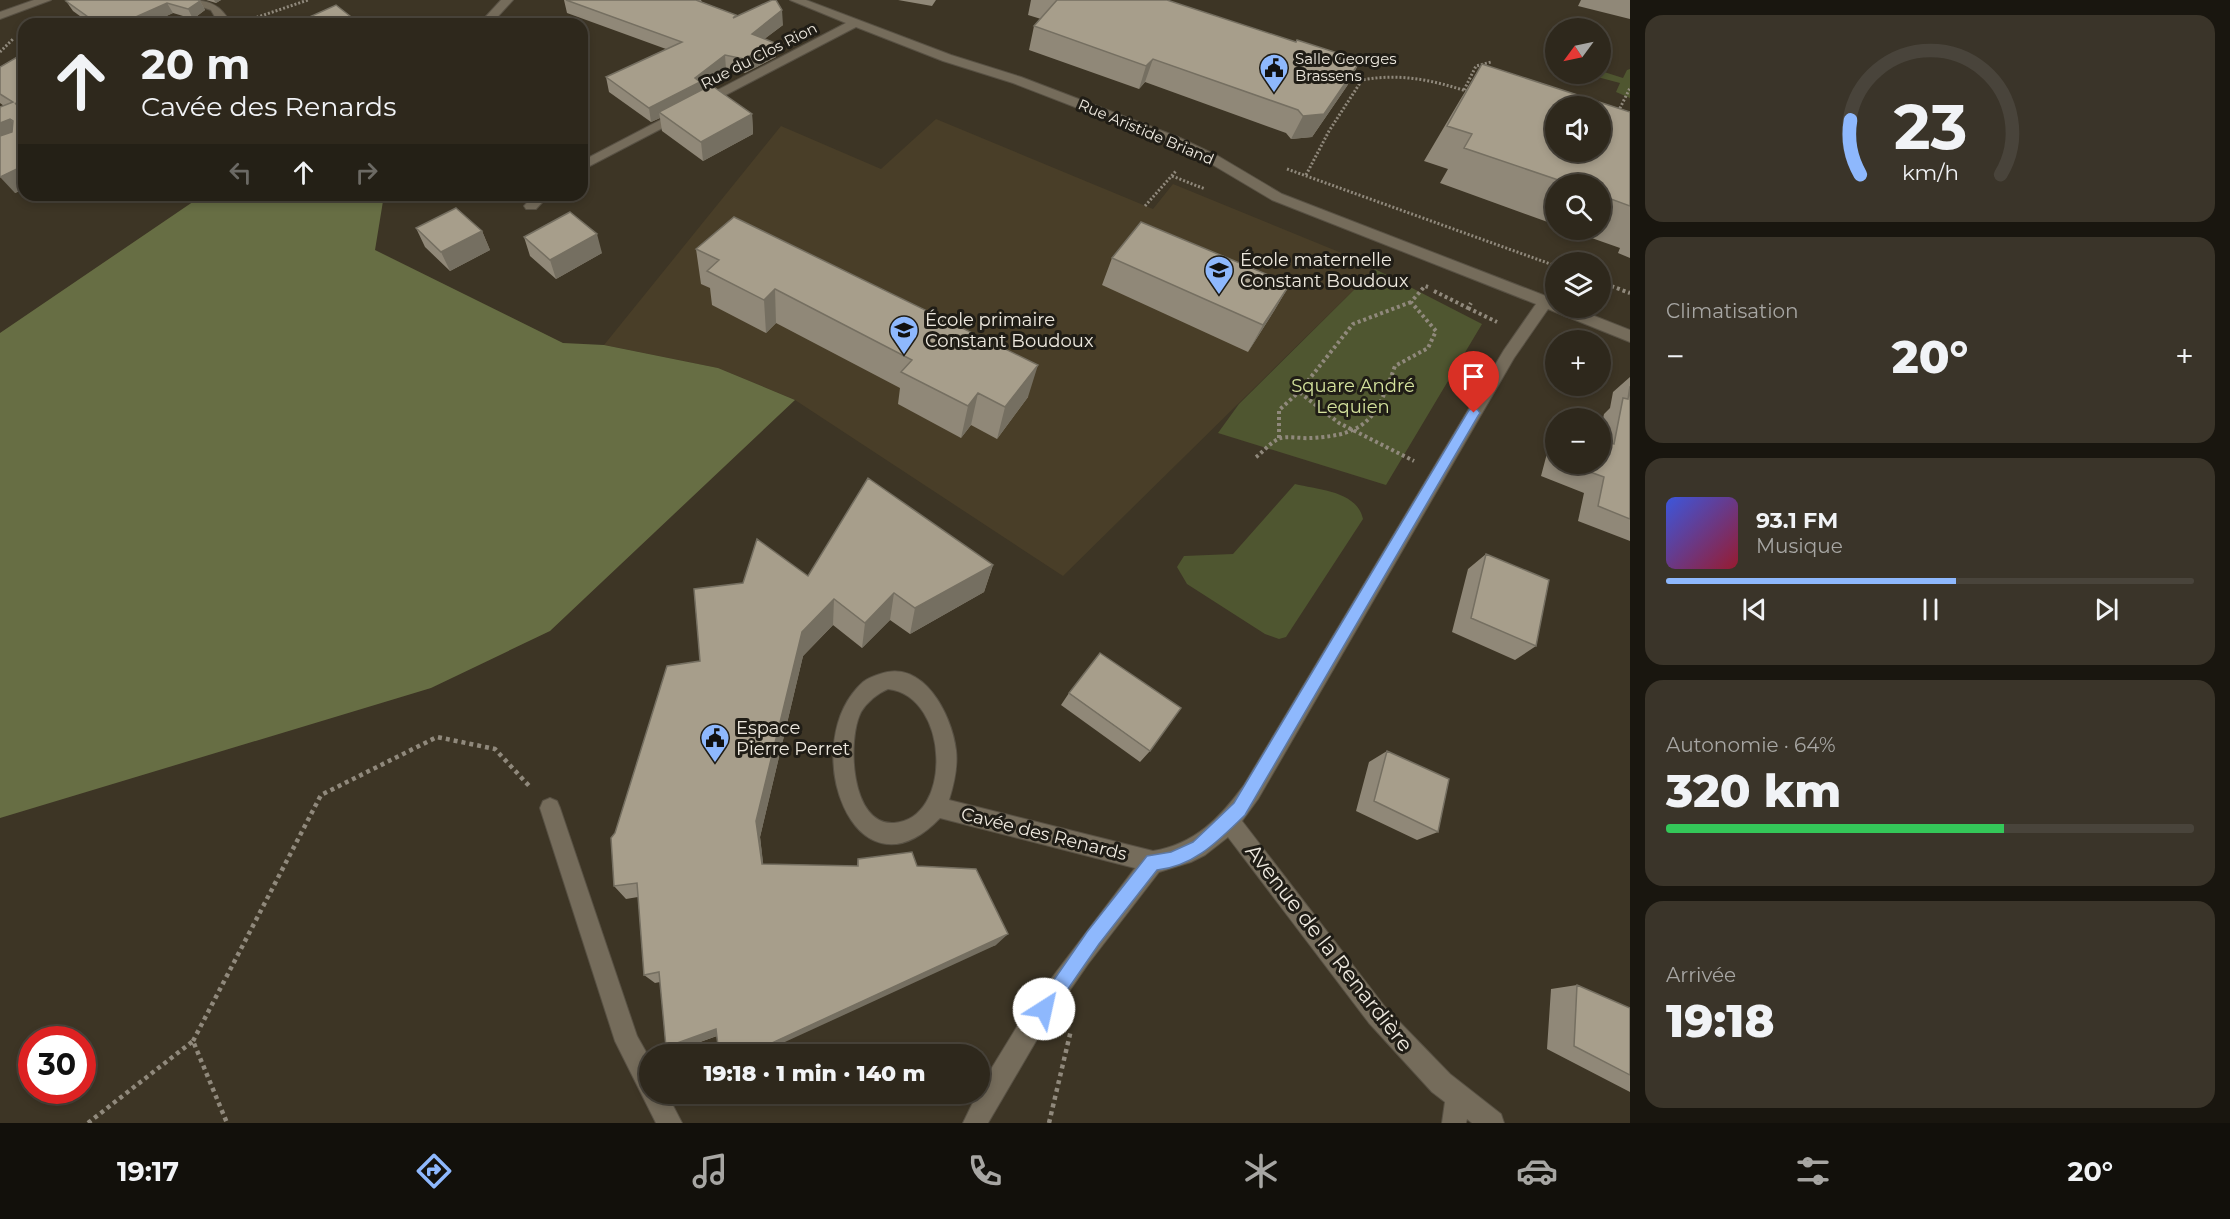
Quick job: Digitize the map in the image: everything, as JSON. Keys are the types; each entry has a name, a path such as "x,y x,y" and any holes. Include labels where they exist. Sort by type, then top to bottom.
{"street":[{"path":"0,16 45,0"},
{"path":"188,0 215,8 221,18"},
{"path":"490,18 507,0"},
{"name":"Rue Aristide Briand","path":"796,0 947,58 1017,80 1195,150 1277,197 1545,301"},
{"name":"Rue du Clos Rion","path":"588,163 855,23"},
{"path":"531,206 536,201"},
{"name":"Cavée des Renards","path":"936,807 1153,862 1172,860 1199,848 1240,809 1509,354 1545,315"},
{"name":"Rue Aristide Briand","path":"1586,318 1630,336"},
{"name":"Cavée des Renards","path":"889,679 904,680 916,687 929,701 940,722 946,747 947,768 944,787 936,807 922,822 908,829 892,835 877,833 853,808 847,792 844,751 850,713 859,699 872,688 889,679"},
{"path":"550,808 627,1041 639,1064"},
{"name":"Avenue de la Renardière","path":"1229,821 1377,1015 1441,1083 1492,1123"},
{"name":"Cavée des Renards","path":"975,1123 1008,1062 1093,938 1153,862"},
{"path":"1454,1123 1458,1096"},
{"path":"660,1104 670,1123"}],"path":[{"path":"255,18 308,0"},
{"path":"1464,90 1476,66 1491,62"},
{"path":"1306,175 1329,131 1362,80 1385,75 1413,76 1474,93"},
{"path":"1615,120 1630,88"},
{"path":"1145,206 1195,150"},
{"path":"1283,167 1545,262"},
{"path":"1279,438 1279,410 1299,392 1353,324 1411,302 1425,286 1468,308 1486,278"},
{"path":"1611,286 1630,293"},
{"path":"1256,457 1279,438 1320,440 1359,427 1380,407 1395,366 1428,348 1436,331 1411,302"},
{"path":"1299,392 1320,412 1350,430 1438,472"},
{"path":"88,1123 193,1041 321,795 436,737 495,749 550,808"},
{"path":"193,1041 227,1123"}],"shaded area":[{"name":"École primaire Constant Boudoux","path":"936,119 1153,209 1173,184 1366,263 1372,272 1063,576 795,400 718,368 604,345 781,126 881,169"}],"green space":[{"path":"1630,69 1630,98 1616,92 1620,83 1611,81 1611,74 1623,78"},
{"path":"194,201 383,201 375,250 563,343 604,345 718,368 795,400 550,631 431,688 0,818 0,333"},
{"name":"Square André Lequien","path":"1375,269 1482,324 1386,485 1218,433 1239,404"},
{"path":"1295,484 1345,497 1359,510 1363,519 1286,637 1279,639 1265,634 1187,584 1177,567 1184,556 1233,554"}],"building":[{"path":"566,0 696,0 736,15 733,18 772,0 776,0 782,10 752,34 775,43 744,59 725,55 695,78 700,82 649,108 606,77 682,42"},
{"path":"1057,0 1167,0 1347,56 1345,58 1359,63 1324,114 1303,116 1298,110 1153,59 1146,66 1034,26"},
{"path":"66,1 200,1 188,9 167,3 133,18 90,18"},
{"path":"336,5 352,18 307,18"},
{"path":"18,56 18,105 15,103 18,106 18,168 0,177 0,136 12,132 13,121 10,119 0,123 0,107 13,102 0,94 0,67"},
{"path":"1482,64 1581,96 1545,96 1545,162 1611,162 1611,106 1630,112 1630,206 1611,199 1611,174 1545,176 1464,148 1472,134 1447,126"},
{"path":"711,85 752,114 701,142 659,112"},
{"path":"456,208 482,231 441,252 416,228"},
{"path":"570,212 597,234 550,260 524,237"},
{"path":"734,217 1038,365 1005,407 978,393 968,406 901,372 912,360 775,289 764,300 707,271 719,260 696,249"},
{"path":"1141,222 1290,284 1263,325 1112,258"},
{"path":"1630,386 1630,519 1598,506 1604,477 1596,474 1611,474 1611,443 1614,444 1623,398 1628,399"},
{"name":"Espace Pierre Perret","path":"868,478 993,565 915,608 894,593 865,623 834,599 802,632 756,821 762,864 858,866 858,859 912,852 917,866 976,869 1008,934 770,1044 718,1044 716,1029 674,1044 666,1044 659,972 644,975 637,883 614,886 611,838 615,833 667,666 700,661 694,589 743,583 757,539 808,576"},
{"path":"1486,554 1549,580 1536,646 1471,618"},
{"path":"1100,653 1181,708 1150,751 1069,693"},
{"path":"1387,751 1449,779 1438,832 1374,801"},
{"path":"1577,985 1630,1008 1630,1075 1574,1046"}],"place":[{"name":"Salle Georges Brassens","path":"1274,94"},
{"name":"École maternelle Constant Boudoux","path":"1219,296"},
{"name":"École primaire Constant Boudoux","path":"904,356"},
{"name":"Espace Pierre Perret","path":"715,764"}],"route":[{"path":"1044,1009 1093,938 1153,862 1172,860 1199,848 1240,809 1474,413"}]}
